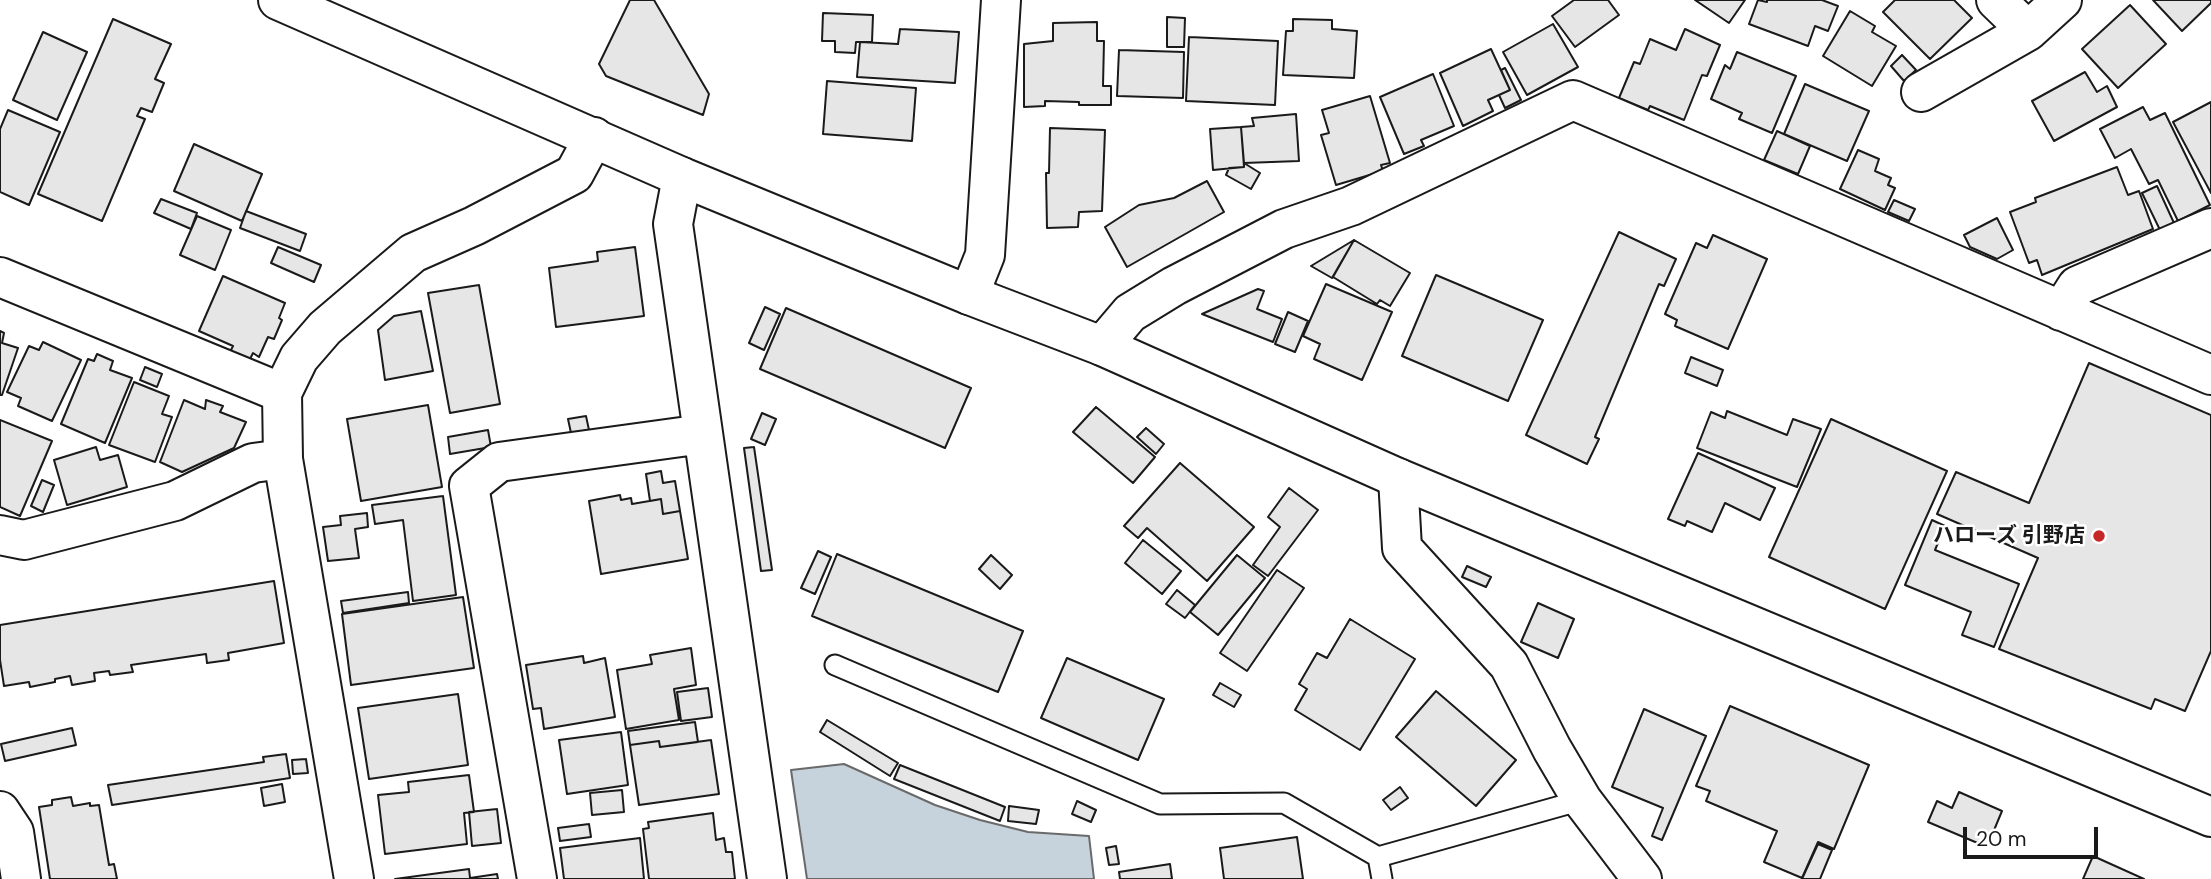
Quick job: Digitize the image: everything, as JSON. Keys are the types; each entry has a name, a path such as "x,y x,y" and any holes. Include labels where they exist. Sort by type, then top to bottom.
{"street":[{"path":"278,0 682,177 969,295 1102,346 1398,478 2211,817"},
{"path":"969,295 985,256 1001,0"},
{"path":"1996,0 2028,31"},
{"path":"1921,92 2028,31 2062,0"},
{"path":"1102,346 1130,313 1174,286 1284,229 1351,206 1573,100 2211,375"},
{"path":"354,879 283,459 282,393 299,358 325,328 412,253 474,226 574,174 594,137"},
{"path":"682,177 673,224 767,879"},
{"path":"2062,311 2077,286 2211,228"},
{"path":"0,277 282,393"},
{"path":"537,879 469,486 499,462 703,434"},
{"path":"0,535 24,540 175,501 253,464 283,459"},
{"path":"1398,478 1402,548 1509,665 1581,800 1642,879"},
{"path":"0,811 14,832 21,879"}],"lane":[{"path":"835,665 1160,804 1284,803 1378,857 1581,800"},
{"path":"1378,857 1382,879"}],"shaded area":[{"path":"844,764 935,805 980,820 1028,832 1089,836 1094,879 807,879 791,770"}],"building":[{"path":"630,0 654,0 709,94 703,115 606,76 599,64"},
{"path":"1574,0 1608,0 1619,15 1575,47 1552,16"},
{"path":"1695,0 1745,0 1729,23"},
{"path":"1758,0 1822,0 1838,6 1828,31 1815,26 1808,46 1749,24"},
{"path":"1895,0 1954,0 1972,18 1930,59 1883,12"},
{"path":"2153,0 2211,0 2211,3 2182,31"},
{"path":"2130,5 2166,44 2118,88 2082,49"},
{"path":"1850,11 1875,26 1872,32 1896,46 1872,86 1823,56"},
{"path":"823,13 873,15 872,42 856,42 855,53 835,52 835,41 822,41"},
{"path":"1167,17 1185,18 1184,47 1167,47"},
{"path":"113,19 171,44 155,79 164,83 152,112 141,108 137,116 145,119 102,221 38,194"},
{"path":"1293,19 1332,20 1332,29 1357,31 1354,78 1283,75 1286,31 1293,31"},
{"path":"1097,22 1097,41 1104,41 1103,86 1111,86 1111,105 1045,101 1045,106 1024,107 1024,44 1053,41 1053,23"},
{"path":"1553,24 1578,67 1527,95 1503,52"},
{"path":"900,29 959,32 955,83 857,77 860,42 898,44"},
{"path":"1685,29 1720,45 1707,76 1702,75 1684,120 1650,106 1648,110 1619,98 1634,62 1640,64 1650,39 1676,50"},
{"path":"43,32 87,52 57,120 13,100"},
{"path":"1189,37 1278,41 1275,105 1186,101"},
{"path":"1491,49 1510,90 1488,100 1493,111 1463,126 1440,73"},
{"path":"1119,50 1184,52 1183,98 1117,96"},
{"path":"1737,52 1796,76 1772,133 1739,119 1742,113 1711,99 1725,65 1730,69"},
{"path":"1902,55 1916,70 1904,81 1891,66"},
{"path":"1505,68 1521,100 1505,108 1499,95 1510,90 1501,70"},
{"path":"2085,72 2097,92 2107,86 2117,107 2054,141 2032,101"},
{"path":"1433,74 1454,126 1421,140 1424,146 1404,154 1380,97"},
{"path":"827,81 916,88 912,141 823,134"},
{"path":"1805,84 1869,111 1847,161 1784,134"},
{"path":"1370,96 1390,163 1381,165 1383,171 1336,185 1321,135 1329,133 1322,110"},
{"path":"2211,102 2211,193 2173,122"},
{"path":"2143,107 2150,120 2165,113 2210,205 2178,221 2158,180 2149,184 2131,149 2115,158 2100,129"},
{"path":"8,110 60,132 29,205 0,192 0,129"},
{"path":"1296,114 1299,161 1244,163 1241,127 1254,126 1252,118"},
{"path":"1241,127 1244,167 1213,170 1210,129"},
{"path":"1050,128 1105,130 1102,211 1079,212 1078,227 1047,228 1046,173 1049,173"},
{"path":"1777,131 1810,146 1798,174 1764,160"},
{"path":"194,144 262,174 242,221 174,191"},
{"path":"1858,150 1879,159 1875,171 1891,178 1888,185 1895,188 1885,210 1840,189"},
{"path":"1244,163 1260,173 1251,189 1226,175 1229,168 1244,167"},
{"path":"2117,167 2128,195 2139,191 2153,229 2042,275 2037,260 2029,263 2010,212 2036,202 2035,198"},
{"path":"1207,181 1224,212 1127,267 1105,227 1139,205 1174,198"},
{"path":"2157,186 2174,223 2160,230 2142,193"},
{"path":"161,199 197,213 191,229 154,213"},
{"path":"1894,200 1915,209 1909,221 1888,212"},
{"path":"246,211 306,234 300,251 240,228"},
{"path":"197,216 231,230 215,270 180,255"},
{"path":"1997,218 2013,250 1997,259 1970,247 1964,235"},
{"path":"1619,232 1676,259 1664,286 1659,284 1595,437 1599,439 1587,464 1526,435"},
{"path":"1713,235 1767,259 1728,349 1675,326 1677,320 1665,314 1696,243 1707,248"},
{"path":"1354,240 1410,273 1390,306 1380,300 1377,304 1333,277"},
{"path":"1354,240 1332,278 1311,266"},
{"path":"278,247 321,265 314,282 271,263"},
{"path":"635,247 644,316 556,327 549,268 598,261 597,252"},
{"path":"1436,275 1543,320 1508,401 1402,356"},
{"path":"223,276 285,303 274,339 268,337 259,357 253,353 249,361 230,352 233,346 199,331"},
{"path":"1326,284 1392,312 1362,380 1314,359 1320,344 1303,336"},
{"path":"479,285 500,404 450,413 428,293"},
{"path":"1258,289 1264,291 1257,309 1282,319 1273,342 1202,314"},
{"path":"765,307 780,314 764,350 749,343"},
{"path":"786,308 971,388 945,448 760,369"},
{"path":"421,311 433,371 385,380 378,330 394,316"},
{"path":"1288,312 1308,321 1295,352 1275,344"},
{"path":"0,331 4,333 2,343 18,348 2,395 0,395"},
{"path":"43,342 81,360 52,421 18,406 21,398 7,392 29,346 39,350"},
{"path":"97,354 113,361 110,370 132,378 105,443 61,424 88,359 94,361"},
{"path":"1691,357 1723,370 1717,386 1685,373"},
{"name":"ハローズ 引野店","path":"2089,363 2211,415 2211,651 2185,711 2155,699 2151,709 1999,649 2038,558 1937,514 1956,472 2029,503"},
{"path":"145,367 162,374 157,387 140,380"},
{"path":"134,382 169,396 162,414 172,417 155,462 109,445"},
{"path":"184,400 205,409 206,400 223,406 220,412 246,422 234,448 182,472 160,462"},
{"path":"428,405 442,487 361,501 347,419"},
{"path":"1096,407 1155,457 1133,483 1073,432"},
{"path":"1727,411 1787,435 1793,419 1821,429 1797,487 1697,448 1711,412 1725,418"},
{"path":"762,413 776,419 765,445 751,439"},
{"path":"586,416 589,430 571,433 568,419"},
{"path":"1831,419 1947,471 1885,609 1769,557"},
{"path":"0,420 52,441 20,516 0,507"},
{"path":"1146,428 1164,444 1156,454 1137,437"},
{"path":"488,430 491,447 450,454 448,437"},
{"path":"96,447 100,460 118,455 127,487 67,505 54,460"},
{"path":"754,447 772,570 761,571 744,448"},
{"path":"1698,453 1775,488 1760,520 1725,503 1712,532 1687,521 1685,526 1668,519"},
{"path":"1180,463 1254,527 1207,581 1147,528 1138,538 1124,526"},
{"path":"661,471 663,483 675,481 680,511 663,514 661,499 650,501 646,474"},
{"path":"42,480 54,485 43,512 31,506"},
{"path":"1289,488 1318,510 1268,576 1253,565 1280,527 1268,517"},
{"path":"620,495 621,500 631,498 632,504 661,499 663,514 680,511 688,559 601,574 589,501"},
{"path":"443,496 456,595 413,601 403,520 375,524 372,505"},
{"path":"367,513 368,527 355,529 359,558 328,561 323,527 341,525 340,516"},
{"path":"1932,520 1945,526 1935,550 2019,584 1994,647 1962,635 1971,612 1905,585"},
{"path":"1143,540 1181,571 1162,594 1125,563"},
{"path":"818,551 831,557 815,594 801,588"},
{"path":"837,554 1023,631 998,692 812,616"},
{"path":"991,555 1012,575 1000,589 979,569"},
{"path":"1237,555 1265,578 1218,635 1190,612"},
{"path":"1467,566 1491,577 1486,587 1462,577"},
{"path":"1277,570 1304,588 1247,671 1220,653"},
{"path":"274,581 284,643 228,653 229,660 207,663 206,654 131,665 133,672 110,675 109,671 94,673 95,681 72,685 70,676 30,687 29,682 4,686 0,660 0,625"},
{"path":"1177,590 1195,605 1185,618 1166,604"},
{"path":"408,592 409,603 343,613 341,601"},
{"path":"463,597 474,668 351,685 342,614"},
{"path":"1538,603 1574,619 1558,658 1521,642"},
{"path":"1350,619 1415,659 1360,750 1295,710 1307,689 1299,684 1317,653 1327,658"},
{"path":"691,648 696,685 674,689 679,720 626,729 617,670 652,664 650,655"},
{"path":"583,656 584,663 605,658 615,717 544,729 541,708 533,709 526,665"},
{"path":"1067,658 1164,699 1138,760 1041,718"},
{"path":"1220,683 1241,695 1234,707 1213,695"},
{"path":"708,688 712,717 681,721 677,692"},
{"path":"1436,691 1516,760 1476,806 1396,737"},
{"path":"458,694 468,765 369,779 358,708"},
{"path":"1730,706 1869,765 1834,849 1818,842 1802,878 1764,862 1777,831 1706,801 1710,791 1696,786"},
{"path":"1644,709 1706,736 1662,840 1652,836 1663,808 1612,787"},
{"path":"827,720 898,763 890,776 820,732"},
{"path":"695,722 698,742 660,747 659,741 630,745 628,731"},
{"path":"72,728 76,745 5,761 1,744"},
{"path":"621,732 628,785 567,794 559,740"},
{"path":"711,740 719,794 639,805 630,745 659,741 660,747"},
{"path":"286,754 290,778 112,805 108,785 264,762 263,757"},
{"path":"306,759 308,773 293,774 292,760"},
{"path":"900,765 1005,807 1000,821 894,779"},
{"path":"469,775 474,812 464,813 467,844 385,854 378,795 409,792 408,782"},
{"path":"282,784 285,802 264,806 261,788"},
{"path":"1400,787 1408,798 1391,810 1383,800"},
{"path":"622,790 624,812 592,815 590,793"},
{"path":"1959,792 2002,811 1987,847 1928,822 1937,801 1952,808"},
{"path":"71,797 73,806 90,803 90,806 99,805 109,865 114,864 117,879 50,879 39,807 52,805 52,800"},
{"path":"1077,801 1096,810 1091,822 1072,814"},
{"path":"1009,806 1039,810 1036,824 1008,821"},
{"path":"497,809 501,843 472,846 469,812"},
{"path":"713,813 716,840 724,838 726,852 732,852 735,879 649,879 643,829 649,828 648,822"},
{"path":"589,824 591,837 560,841 558,828"},
{"path":"1297,837 1303,879 1224,879 1220,848"},
{"path":"640,838 644,879 564,879 560,848"},
{"path":"1818,844 1832,850 1820,879 1802,879"},
{"path":"1116,846 1119,864 1109,865 1106,848"},
{"path":"2093,856 2144,879 2083,879"},
{"path":"1170,864 1172,879 1120,879 1119,872"},
{"path":"469,869 470,878 497,874 498,879 395,879"}],"place":[{"name":"ハローズ 引野店","path":"2099,536"}]}
